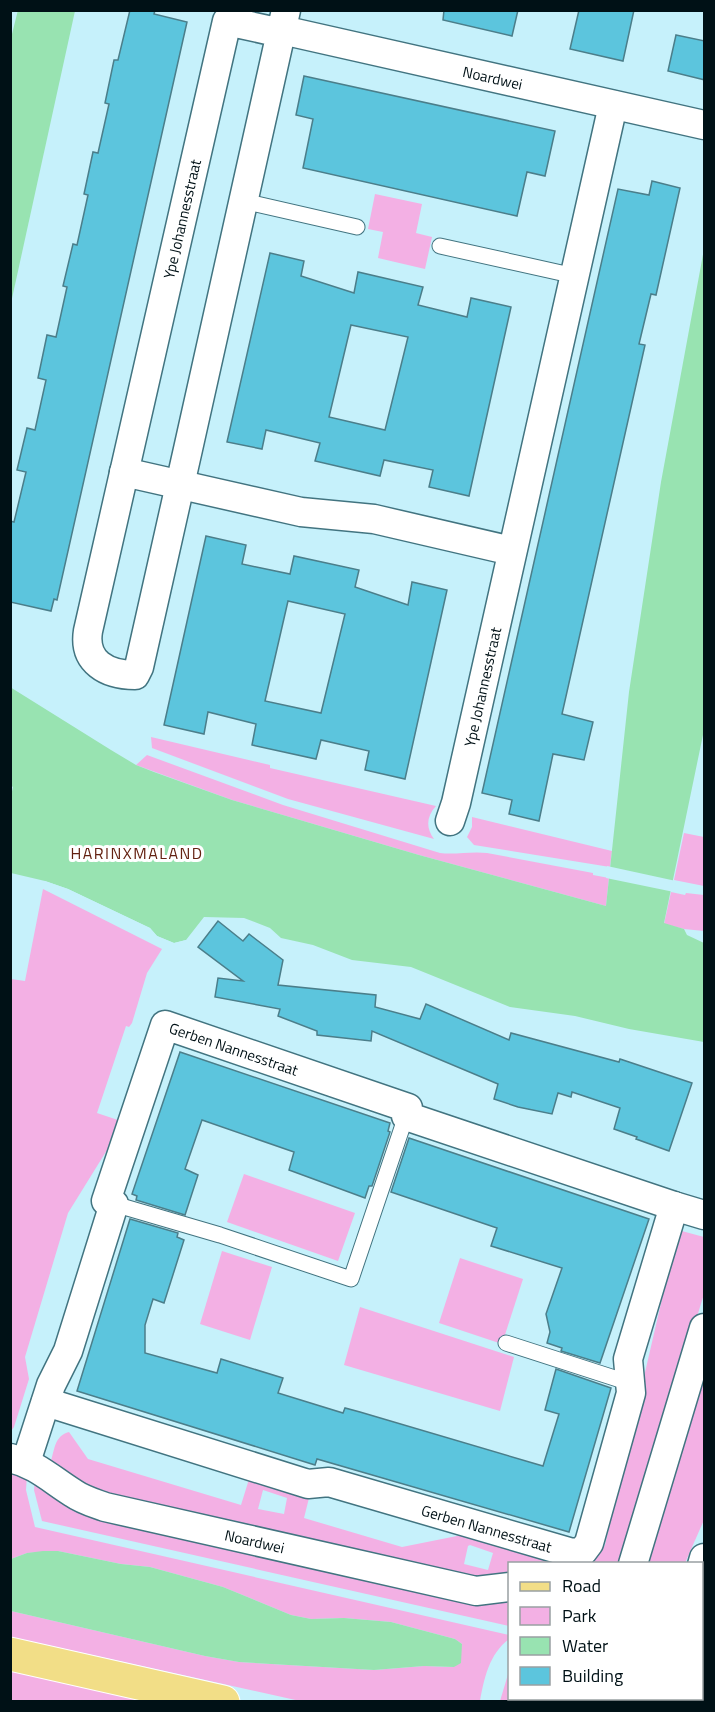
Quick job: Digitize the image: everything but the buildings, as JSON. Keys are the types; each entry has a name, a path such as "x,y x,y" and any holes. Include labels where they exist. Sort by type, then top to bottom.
{"main road":[{"path":"10,1654 222,1701"}],"street":[{"name":"Ype Johannesstraat","path":"227,21 283,24 139,667 135,675 128,675 99,665 88,651 86,641 227,21"},
{"name":"Noardwei","path":"283,24 613,105 705,125"},
{"name":"Ype Johannesstraat","path":"450,821 456,803 613,105"},
{"path":"124,472 300,512 374,519 512,551"},
{"name":"Gerben Nannesstraat","path":"18,1460 68,1351 114,1204 106,1201 165,1025 408,1108 406,1116 705,1215"},
{"name":"Gerben Nannesstraat","path":"46,1402 308,1484 329,1482 572,1553 583,1551 589,1543 631,1393 628,1359 674,1206"},
{"path":"633,1562 705,1328"},
{"name":"Noardwei","path":"18,1460 50,1476 73,1493 105,1507 476,1591 508,1587"},
{"path":"703,1566 705,1558"}],"lane":[{"path":"243,201 357,227"},
{"path":"440,246 575,276"},
{"path":"114,1204 220,1235 351,1279 406,1116"},
{"path":"506,1342 630,1383"}],"green space":[{"path":"375,194 422,204 416,233 432,237 425,269 378,258 383,232 368,229"},
{"path":"151,737 270,765 270,768 436,806 428,822 434,839 288,799 152,748"},
{"path":"147,755 283,805 440,853 487,853 609,878 606,906 419,855 232,800 136,765"},
{"path":"472,817 612,851 610,867 474,845 467,837 472,827"},
{"path":"684,833 704,837 704,886 674,880"},
{"path":"43,889 162,949 147,973 132,1023 129,1027 126,1026 97,1113 118,1120 107,1150 68,1213 25,1357 29,1379 11,1431 11,979 25,981"},
{"path":"671,892 704,895 704,931 664,924"},
{"path":"244,1174 355,1213 338,1261 227,1222"},
{"path":"678,1230 704,1237 704,1294 621,1562 594,1562 605,1545"},
{"path":"222,1251 272,1267 250,1340 200,1324"},
{"path":"460,1258 523,1279 502,1344 439,1323"},
{"path":"360,1307 514,1357 500,1411 344,1365"},
{"path":"704,1371 704,1520 685,1562 646,1562"},
{"path":"69,1432 88,1459 241,1505 250,1476 310,1494 304,1518 402,1547 467,1534 551,1562 508,1562 508,1575 476,1577 101,1492 75,1480 51,1461 56,1443 61,1436","holes":["263,1490 287,1498 284,1514 258,1509","470,1545 493,1553 488,1570 464,1564"]},
{"path":"11,1470 27,1475 26,1490 35,1527 508,1635 508,1640 492,1659 480,1701 300,1701 11,1637 11,1611 239,1662 374,1670 424,1666 454,1667 462,1644 455,1639 391,1622 344,1618 311,1619 291,1615 223,1587 150,1567 121,1564 58,1551 27,1553 11,1559"},
{"path":"35,1479 508,1599 508,1626 42,1521 34,1490"},
{"path":"11,1667 153,1701 11,1701"},
{"path":"508,1674 508,1700 576,1700 574,1702 500,1701"}],"water":[{"path":"18,10 75,11 11,303 10,42"},
{"path":"704,249 704,730 664,923 684,929 687,935 704,943 704,1042 629,1029 575,1016 510,1007 411,967 352,960 313,945 281,938 270,928 244,918 204,917 186,940 174,943 157,936 150,928 68,889 11,873 10,800 13,787 10,785 10,687 136,765 154,772 232,800 419,855 606,906 629,692 661,482"},
{"path":"58,1551 121,1564 150,1567 223,1587 291,1615 311,1619 344,1618 391,1622 455,1639 462,1644 461,1663 454,1667 424,1666 374,1670 239,1662 11,1611 11,1559 27,1553"}],"pier":[{"path":"607,866 676,881 674,892 606,878"},
{"path":"45,881 68,889 150,928 157,936 174,943 186,940 186,943 173,946 156,938 148,930 67,892 44,884"}],"district":[{"name":"HARINXMALAND","path":"137,853"}]}
